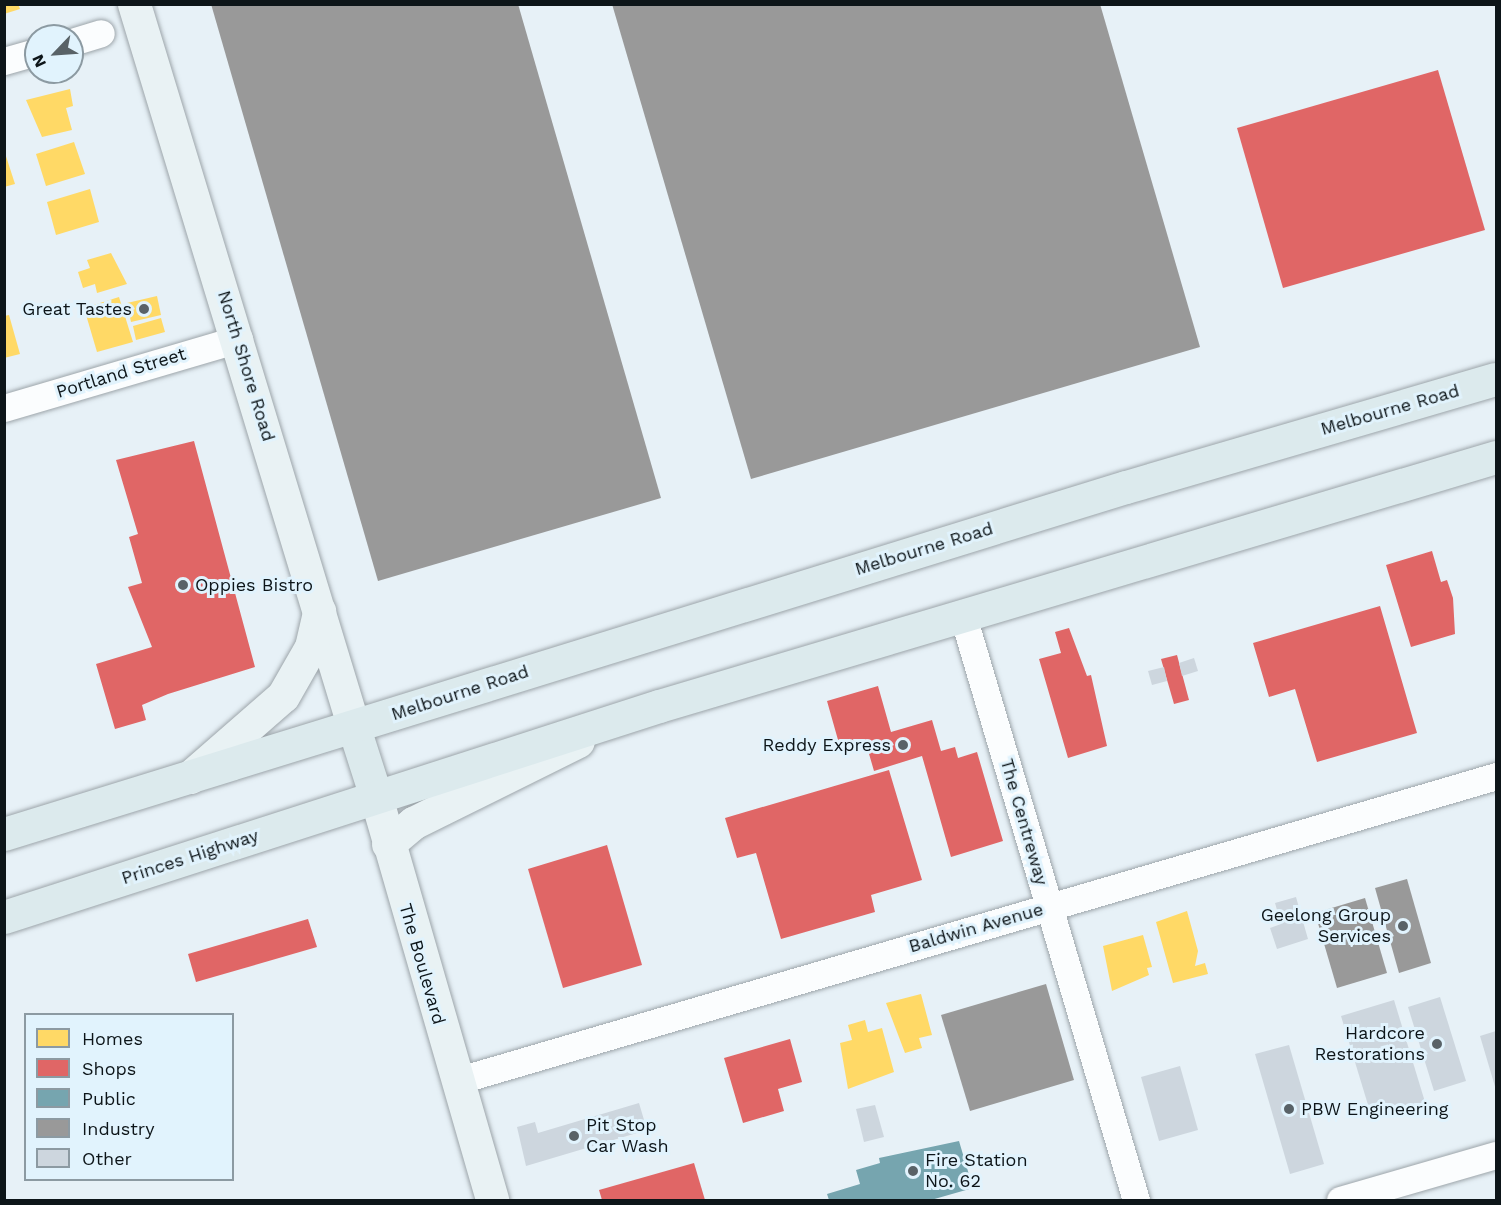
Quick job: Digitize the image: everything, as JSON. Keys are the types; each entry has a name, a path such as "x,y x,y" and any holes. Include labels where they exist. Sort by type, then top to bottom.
{"highway":[{"name":"Melbourne Road","path":"354,728 1126,487 1497,379"},
{"path":"376,797 622,718 1497,457"},
{"path":"4,834 354,728"},
{"name":"The Boulevard","path":"354,728 376,797"},
{"name":"Princes Highway","path":"4,917 376,797"}],"main road":[{"name":"North Shore Road","path":"134,4 239,339 354,728"},
{"path":"184,781 279,701 311,647 319,611"},
{"path":"388,844 413,823 622,718"},
{"name":"The Boulevard","path":"376,797 492,1200"}],"street":[{"path":"84,38 101,33"},
{"path":"4,61 24,55"},
{"name":"Portland Street","path":"4,408 239,339"},
{"name":"The Centreway","path":"963,616 1136,1200"},
{"name":"Baldwin Avenue","path":"456,1081 1497,776"},
{"path":"1340,1200 1497,1155"}],"building: Homes":[{"path":"4,4 18,4 20,9 4,14"},
{"path":"70,89 73,106 66,108 72,130 42,137 26,100"},
{"path":"74,142 85,174 46,186 36,154"},
{"path":"4,150 15,184 4,187"},
{"path":"90,189 99,222 56,235 47,202"},
{"path":"111,253 127,284 97,293 95,284 83,288 78,272 90,268 87,260"},
{"name":"Great Tastes","path":"157,296 161,315 131,322 127,303"},
{"path":"119,297 133,342 97,352 84,308"},
{"path":"9,315 20,354 4,358 4,316"},
{"path":"161,318 165,332 136,340 133,326"},
{"path":"1187,911 1198,951 1195,966 1205,963 1208,974 1173,983 1156,922"},
{"path":"1143,935 1152,967 1147,968 1149,975 1112,991 1103,946"},
{"path":"921,994 932,1035 919,1038 922,1048 905,1053 886,1003"},
{"path":"865,1020 868,1032 882,1028 894,1072 848,1089 840,1043 852,1040 848,1025"}],"building: Shops":[{"path":"1438,70 1485,230 1283,288 1237,128"},
{"name":"Oppies Bistro","path":"194,441 255,667 168,694 142,705 146,720 115,729 96,664 152,647 128,587 142,583 129,537 138,534 116,460"},
{"path":"1432,551 1441,582 1447,580 1453,598 1455,634 1411,647 1386,565"},
{"path":"1380,606 1417,733 1317,762 1295,689 1269,697 1253,643"},
{"path":"1069,628 1087,676 1091,675 1107,746 1068,758 1039,659 1061,653 1055,632"},
{"path":"1177,655 1189,700 1174,704 1161,659"},
{"path":"878,686 891,732 932,720 941,751 955,747 958,758 977,752 1003,841 951,857 922,756 874,771 865,740 840,747 827,701"},
{"path":"889,770 922,880 871,895 875,912 781,939 756,853 737,858 725,818"},
{"path":"607,845 642,965 563,988 528,869"},
{"path":"308,919 317,947 196,982 188,954"},
{"path":"790,1039 802,1082 778,1089 784,1111 743,1123 724,1058"},
{"path":"694,1163 705,1200 602,1200 599,1190"}],"building: Public":[{"name":"Fire Station No. 62","path":"959,1141 973,1188 931,1200 829,1200 827,1194 860,1184 856,1170 880,1163 879,1158"}],"building: Industry":[{"path":"211,4 518,4 661,498 378,581"},
{"path":"612,4 1100,4 1200,347 751,479"},
{"name":"Geelong Group Services","path":"1407,879 1431,963 1399,973 1375,888"},
{"path":"1365,898 1387,973 1337,988 1315,913"},
{"path":"1046,984 1074,1080 970,1111 941,1015"}],"building: Other":[{"path":"1194,658 1198,671 1182,676 1179,663"},
{"path":"1164,667 1167,681 1152,685 1148,671"},
{"path":"1296,897 1308,939 1277,949 1270,928 1281,924 1275,903"},
{"name":"Hardcore Restorations","path":"1440,997 1466,1081 1434,1091 1408,1007"},
{"path":"1394,1000 1425,1102 1372,1118 1341,1016"},
{"path":"1496,1031 1496,1090 1480,1036"},
{"name":"PBW Engineering","path":"1289,1045 1324,1164 1290,1174 1255,1054"},
{"path":"1180,1066 1198,1130 1159,1141 1141,1077"},
{"name":"Pit Stop Car Wash","path":"639,1103 647,1130 526,1166 517,1127 535,1122 538,1133"},
{"path":"875,1105 884,1137 864,1142 856,1109"}],"place":[{"name":"Great Tastes","path":"144,309"},
{"name":"Oppies Bistro","path":"183,585"},
{"name":"Reddy Express","path":"903,745"},
{"name":"Geelong Group Services","path":"1403,926"},
{"name":"Hardcore Restorations","path":"1437,1044"},
{"name":"PBW Engineering","path":"1289,1109"},
{"name":"Pit Stop Car Wash","path":"574,1136"},
{"name":"Fire Station No. 62","path":"913,1171"}]}
